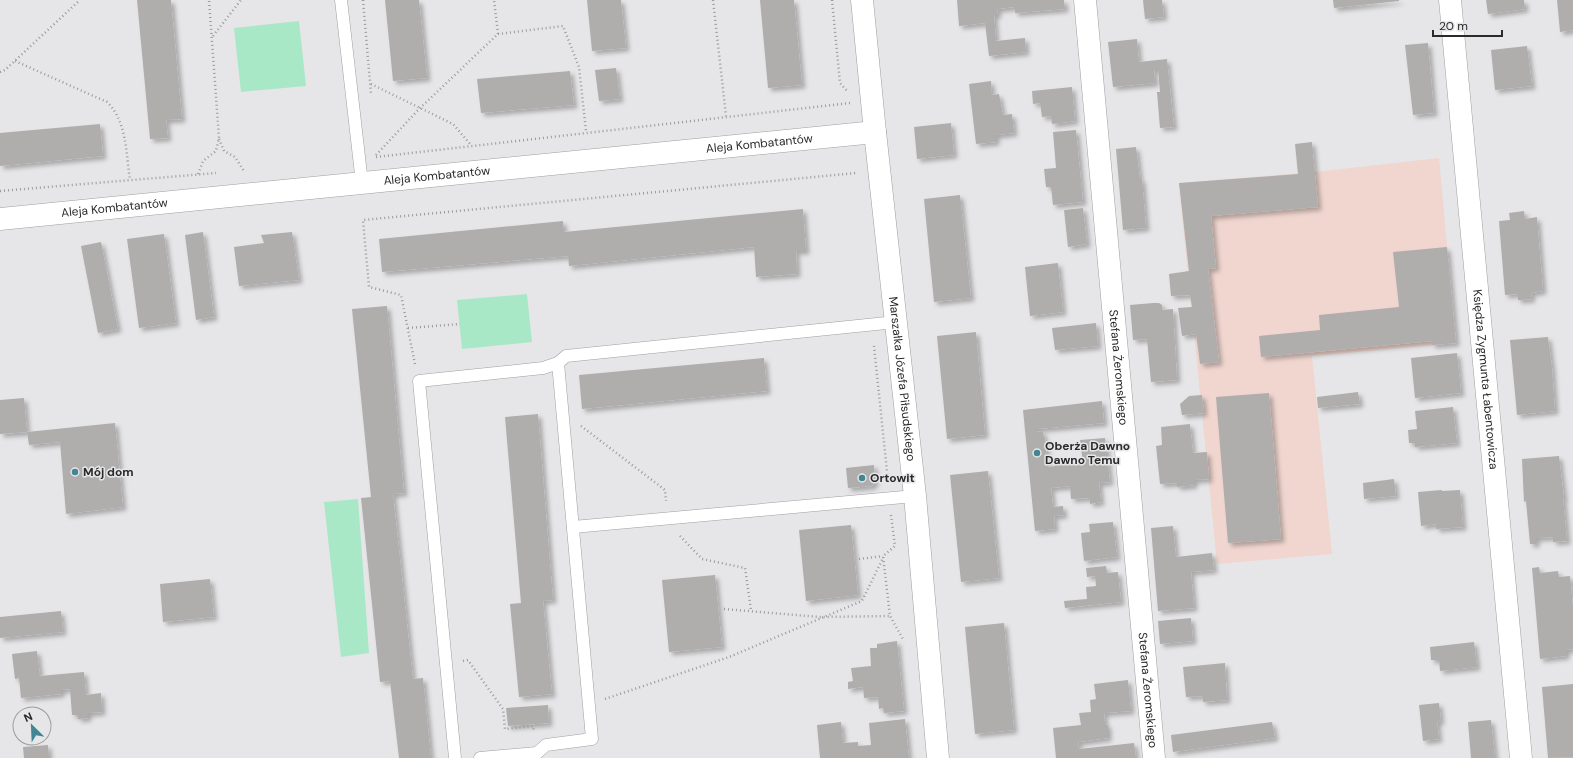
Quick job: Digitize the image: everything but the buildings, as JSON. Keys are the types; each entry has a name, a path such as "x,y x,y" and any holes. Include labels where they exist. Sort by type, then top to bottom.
{"street":[{"name":"Marszałka Józefa Piłsudskiego","path":"862,0 915,496 938,758"},
{"name":"Stefana Żeromskiego","path":"1085,0 1154,758"},
{"name":"Księdza Zygmunta Łabentowicza","path":"1450,0 1521,758"},
{"name":"Aleja Kombatantów","path":"0,219 875,132"}],"lane":[{"path":"341,0 362,183"},
{"path":"455,758 419,381 543,368 558,363 566,356 896,322"},
{"path":"480,758 537,753 546,745 592,739 558,363"},
{"path":"573,527 915,496"}],"path":[{"path":"0,72 5,70 15,61 80,0"},
{"path":"198,174 203,161 216,151 219,138 209,0"},
{"path":"212,37 241,0"},
{"path":"494,0 498,34"},
{"path":"713,0 726,116"},
{"path":"586,132 579,67 563,26 498,34 420,108 374,157 850,103 848,91 840,83 832,0"},
{"path":"15,61 107,102 115,110 121,122 130,180"},
{"path":"371,84 453,124 471,145"},
{"path":"219,138 224,151 235,157 244,171"},
{"path":"236,171 252,170"},
{"path":"0,191 221,172"},
{"path":"363,220 369,288 401,296 419,381"},
{"path":"408,328 460,324"},
{"path":"562,411 665,490 667,518 673,529 702,559 746,568 751,610"},
{"path":"590,704 729,657 820,617 862,601 883,556 859,559"},
{"path":"724,609 751,610 820,617 890,616"},
{"path":"447,663 468,660 503,709 505,729"}],"shaded area":[{"path":"1439,158 1456,343 1312,356 1332,554 1217,564 1179,183 1315,172"}],"green space":[{"path":"299,21 306,86 241,92 234,28"},
{"path":"527,294 532,342 462,349 457,300"},
{"path":"358,499 369,653 341,657 324,502"}],"place":[{"name":"Oberża Dawno Dawno Temu","path":"1037,453"},
{"name":"Mój dom","path":"75,472"},
{"name":"Ortowit","path":"862,478"}]}
